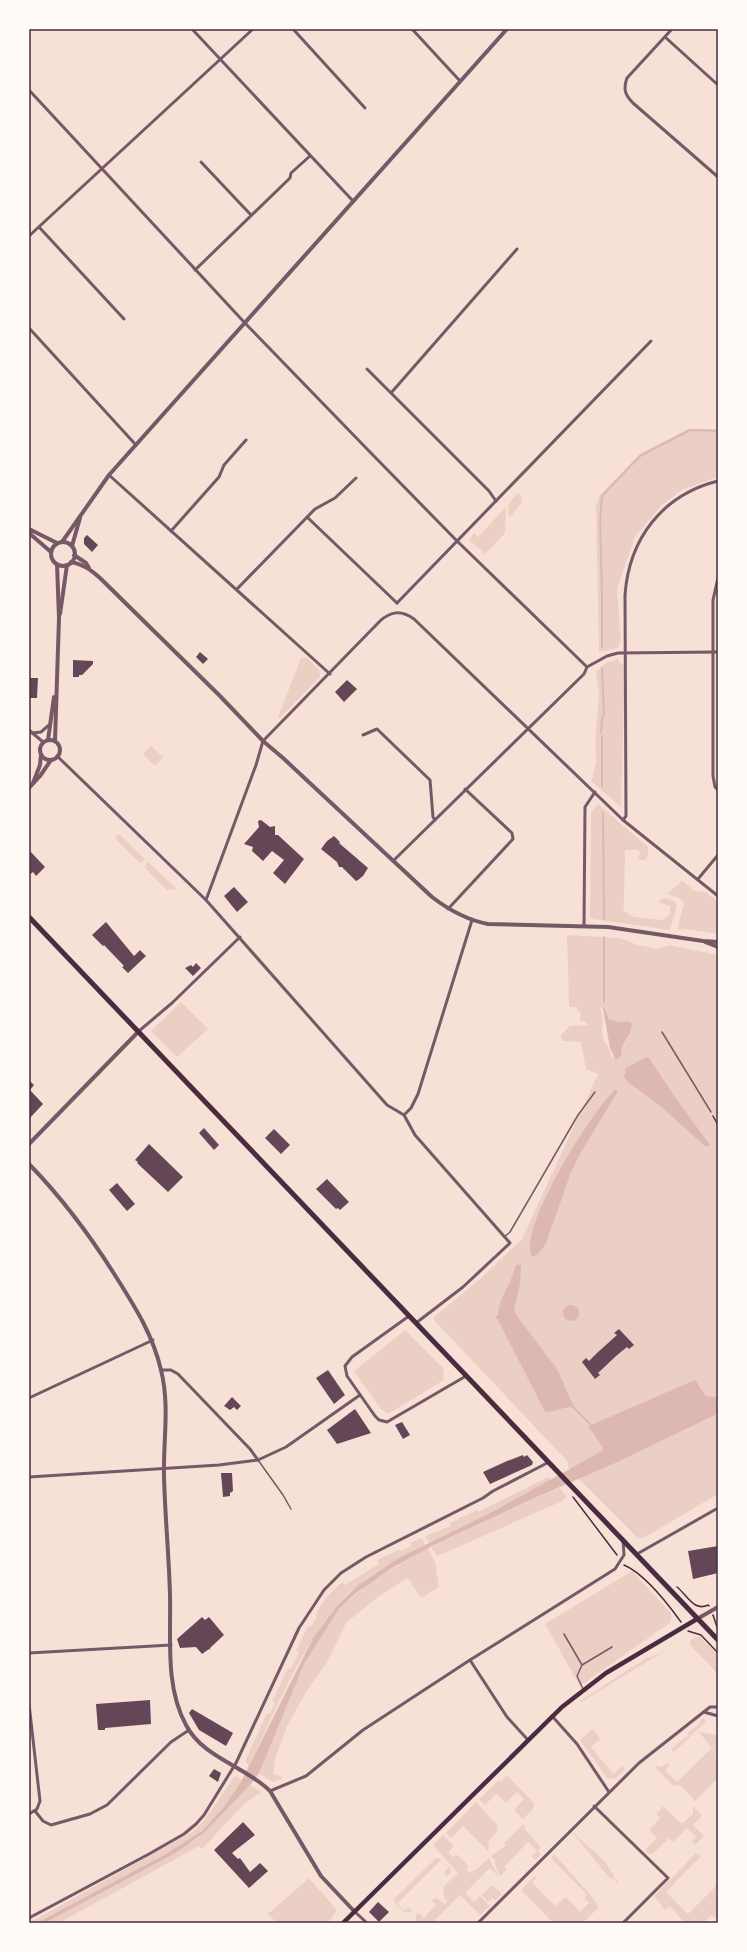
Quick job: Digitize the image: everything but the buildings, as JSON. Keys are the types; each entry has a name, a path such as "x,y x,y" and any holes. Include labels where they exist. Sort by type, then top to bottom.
{"main road":[{"path":"29,917 718,1640"},
{"path":"342,1923 552,1716 583,1689 606,1673 697,1619"}],"street":[{"path":"192,29 353,201"},
{"path":"29,236 253,29"},
{"path":"293,29 365,108"},
{"path":"412,29 460,82"},
{"path":"62,542 109,475 507,29"},
{"path":"672,29 627,78 625,84 625,94 632,103 718,177"},
{"path":"665,37 718,85"},
{"path":"29,90 244,322 457,541 587,667"},
{"path":"195,270 290,178 291,173 310,156"},
{"path":"202,162 251,215"},
{"path":"39,227 124,319"},
{"path":"391,393 517,249"},
{"path":"29,328 136,445"},
{"path":"397,603 651,342"},
{"path":"367,369 489,491 496,501"},
{"path":"171,530 219,477 224,466 246,440"},
{"path":"109,475 330,674"},
{"path":"237,589 315,508 335,498 356,478"},
{"path":"623,820 626,816 626,580 638,541 653,520 682,496 718,481"},
{"path":"57,564 67,565 71,562 74,555 72,546 80,517"},
{"path":"307,517 397,603 398,612"},
{"path":"29,530 57,543"},
{"path":"29,533 51,552 57,564 59,618 56,691 57,719 55,741 60,749 57,756 51,760 40,776 32,783"},
{"path":"51,552 54,545 57,543 62,542 72,546"},
{"path":"74,555 86,563 89,569"},
{"path":"71,562 78,563 89,569 219,695 263,741 432,897 448,909 472,920 500,925 584,926 617,929 703,942 718,942"},
{"path":"59,618 67,565"},
{"path":"718,578 713,600 712,776 715,787 718,790"},
{"path":"206,900 256,765 263,741 380,621 388,615 398,612 414,619 623,820 718,896"},
{"path":"393,861 584,674 587,667 607,656 625,653 718,652"},
{"path":"48,740 49,725 56,691"},
{"path":"32,733 41,732 49,725"},
{"path":"364,735 377,729 430,780 433,817 436,820"},
{"path":"29,730 42,742"},
{"path":"42,742 48,740 55,741"},
{"path":"29,788 40,765 40,748 42,742"},
{"path":"41,755 46,759 51,760"},
{"path":"57,756 206,900 387,1105 404,1115 415,1135 510,1243 463,1287 416,1322"},
{"path":"448,909 513,839 512,833 465,789"},
{"path":"584,926 585,807 595,792"},
{"path":"698,879 718,855"},
{"path":"404,1115 416,1101 472,920"},
{"path":"29,1144 139,1031 172,1002 240,937"},
{"path":"703,942 718,947"},
{"path":"29,1164 90,1234 142,1318 153,1340 161,1370 166,1410 164,1468 171,1645 173,1691 178,1707 189,1730 203,1745 258,1781 270,1791 321,1876 367,1923"},
{"path":"410,1316 348,1362 345,1366 346,1373 377,1418 387,1422 466,1376"},
{"path":"29,1398 153,1340"},
{"path":"161,1370 171,1370 178,1374 250,1449 258,1460"},
{"path":"29,1477 219,1465 258,1460 286,1447 360,1395"},
{"path":"29,1918 150,1854 184,1834 204,1815 234,1766 298,1628 319,1595 335,1578 366,1557 483,1498 493,1491 549,1462"},
{"path":"637,1554 718,1508"},
{"path":"270,1791 306,1776 364,1730 470,1660 615,1568 621,1562 624,1555 622,1540"},
{"path":"697,1619 718,1607"},
{"path":"29,1653 171,1645"},
{"path":"470,1660 507,1717 528,1740"},
{"path":"29,1704 40,1801 35,1812 29,1814"},
{"path":"478,1923 639,1762 710,1707 718,1707"},
{"path":"704,1712 718,1716"},
{"path":"552,1716 577,1744 609,1792"},
{"path":"35,1812 43,1821 51,1825 96,1812 107,1805 171,1742 189,1730"},
{"path":"594,1806 668,1878 623,1923"}],"lane":[{"path":"662,1032 711,1112"},
{"path":"504,1237 510,1232 578,1115 595,1092"},
{"path":"258,1460 283,1495 291,1510"},
{"path":"564,1634 582,1665"},
{"path":"583,1689 577,1676 582,1665 612,1647"}],"path":[{"path":"711,1112 718,1125"},
{"path":"573,1499 591,1519 616,1552 618,1558"},
{"path":"623,1564 634,1569 676,1615"},
{"path":"678,1588 696,1606 701,1608 708,1605 710,1607"},
{"path":"715,1618 718,1630"},
{"path":"687,1631 701,1635 718,1653"}],"shaded area":[{"path":"688,429 718,429 718,477 682,490 662,505 635,537 617,589 621,643 619,643 618,648 599,652 596,506 600,495 641,453"},
{"path":"518,493 522,496 521,504 509,518 508,505"},
{"path":"506,507 505,533 485,554 469,540 474,533 478,537"},
{"path":"301,658 307,658 319,670 320,677 280,718 278,717"},
{"path":"618,659 620,663 625,664 621,807 591,781 596,761 595,743 599,693 596,672 606,663"},
{"path":"151,746 163,757 155,766 143,754"},
{"path":"598,804 648,847 648,855 645,860 638,860 640,853 638,850 625,850 624,911 634,917 663,920 670,914 670,906 658,902 664,899 671,900 675,902 677,906 670,930 592,919 590,917 591,812"},
{"path":"119,834 145,859 141,864 115,838"},
{"path":"148,862 177,889 167,890 144,867"},
{"path":"682,881 695,891 706,892 718,902 718,934 685,929 677,930 684,904 680,898 667,894"},
{"path":"567,935 620,938 638,945 659,949 669,945 718,955 718,1494 645,1537 638,1538 579,1479 581,1477 573,1468 570,1469 568,1467 568,1462 433,1319 481,1278 522,1239 598,1074 586,1069 581,1042 562,1041 561,1035 570,1026 588,1025 585,1021 580,1021 581,1013 577,1010 577,1007 569,1007","holes":["600,1008 606,1008 609,1019 621,1022 627,1021 628,1027 627,1037 623,1047 611,1058 602,1034 603,1016"]},
{"path":"181,1002 208,1029 177,1057 151,1031"},
{"path":"603,1008 605,1008 609,1019 632,1023 630,1032 622,1047 621,1056 616,1060 610,1048"},
{"path":"646,1057 649,1058 710,1145 706,1147 658,1104 629,1083 624,1077 626,1068"},
{"path":"616,1089 618,1091 580,1154 571,1172 546,1243 540,1252 533,1257 530,1244 535,1224 545,1198 575,1144 605,1100"},
{"path":"518,1264 521,1266 520,1284 514,1310 557,1369 574,1407 567,1407 550,1412 546,1412 544,1410 498,1320 495,1317 498,1315 501,1302 515,1266"},
{"path":"568,1305 574,1305 579,1310 577,1319 574,1321 568,1321 563,1316 563,1310"},
{"path":"405,1330 443,1368 444,1380 388,1414 380,1408 354,1371"},
{"path":"695,1380 706,1396 718,1397 718,1413 715,1415 615,1463 530,1500 434,1545 392,1568 356,1593 339,1609 304,1664 259,1773 250,1785 205,1832 177,1852 45,1923 37,1923 164,1855 202,1831 223,1808 241,1782 313,1638 336,1607 358,1585 397,1559 492,1512 602,1451 603,1448 589,1427 591,1425"},
{"path":"548,1477 551,1480 492,1512 429,1543 425,1536 451,1526 450,1523 477,1510 478,1512"},
{"path":"560,1488 566,1496 565,1499 558,1503 438,1556 431,1547 530,1500"},
{"path":"422,1538 425,1545 363,1581 346,1596 330,1614 303,1655 291,1677 249,1766 245,1761 267,1713 270,1714 275,1703 272,1702 288,1668 291,1669 299,1652 296,1651 308,1626 311,1627 317,1617 315,1615 325,1599 342,1582 345,1585 379,1564 377,1560 400,1549 401,1551 411,1546 410,1543"},
{"path":"428,1548 435,1562 439,1587 421,1598 408,1578 379,1596 346,1623 327,1662 308,1689 287,1726 275,1759 273,1774 284,1778 273,1782 258,1773 304,1664 339,1609 369,1583"},
{"path":"632,1571 671,1613 671,1622 580,1686 545,1624"},
{"path":"695,1637 700,1637 718,1655 718,1674 690,1645 690,1641"},
{"path":"665,1651 581,1702 580,1701 648,1657 649,1658"},
{"path":"703,1718 706,1721 674,1752 671,1749 689,1735 687,1733 698,1725"},
{"path":"593,1729 600,1739 591,1747 613,1774 622,1766 625,1770 615,1779 607,1778 580,1740"},
{"path":"699,1732 718,1735 717,1754"},
{"path":"712,1748 718,1758 718,1778 694,1802 694,1800 680,1785 673,1786 654,1766 661,1767 667,1763 670,1765 665,1770 677,1782"},
{"path":"507,1775 534,1803 533,1809 523,1819 514,1810 524,1799 517,1792 506,1803 496,1794 485,1805 479,1799 499,1780 501,1781"},
{"path":"235,1776 242,1780 241,1782 223,1808 202,1831 164,1855 38,1923 29,1923 194,1831 205,1819"},
{"path":"250,1785 261,1792 244,1804 202,1849 199,1846 59,1923 45,1923 197,1839"},
{"path":"476,1802 497,1825 498,1830 489,1841 488,1851 463,1826 451,1838 446,1833"},
{"path":"663,1806 682,1824 693,1814 693,1806 702,1816 693,1825 704,1836 695,1845 692,1841 696,1837 687,1828 673,1842 669,1838 652,1854 648,1854 645,1850 657,1838 649,1830 660,1818 656,1814"},
{"path":"523,1824 526,1826 524,1828 541,1847 538,1851 541,1854 536,1860 532,1857 537,1851 528,1842 504,1867 507,1870 500,1876 494,1862 496,1861 491,1856 506,1845 504,1843"},
{"path":"573,1832 605,1863 614,1874 613,1876 618,1882 617,1883 613,1878 611,1880"},
{"path":"443,1835 454,1846 448,1852 453,1857 456,1854 469,1866 466,1869 469,1873 477,1869 489,1858 499,1877 490,1868 465,1893 474,1902 480,1896 490,1906 480,1915 460,1895 432,1923 415,1923 416,1915 418,1913 424,1918 436,1905 431,1900 436,1898 445,1904 447,1901 443,1892 445,1886 458,1873 433,1845"},
{"path":"696,1853 701,1856 666,1892 688,1914 718,1884 718,1915 715,1918 711,1915 704,1923 685,1923 670,1906 665,1910 654,1896"},
{"path":"554,1854 593,1898 599,1907 583,1923 553,1923 521,1890 535,1876 538,1879 535,1879 532,1882 555,1906 566,1897 580,1912 589,1903 584,1898 587,1895 551,1858"},
{"path":"436,1858 439,1858 451,1869 450,1873 447,1876 444,1873 448,1868 441,1860 397,1904 405,1911 409,1907 412,1911 405,1913 395,1903 394,1899"},
{"path":"309,1878 337,1910 328,1923 277,1923 268,1914"},
{"path":"492,1885 502,1894 495,1901 493,1898 488,1902 482,1895"}],"waterway":[{"path":"602,647 600,520 602,496 640,456 690,430 718,431"},
{"path":"601,733 602,718 604,714 602,668"},
{"path":"602,736 602,786"},
{"path":"603,813 604,919"},
{"path":"604,937 604,1002"},
{"path":"572,1406 591,1425"}]}
